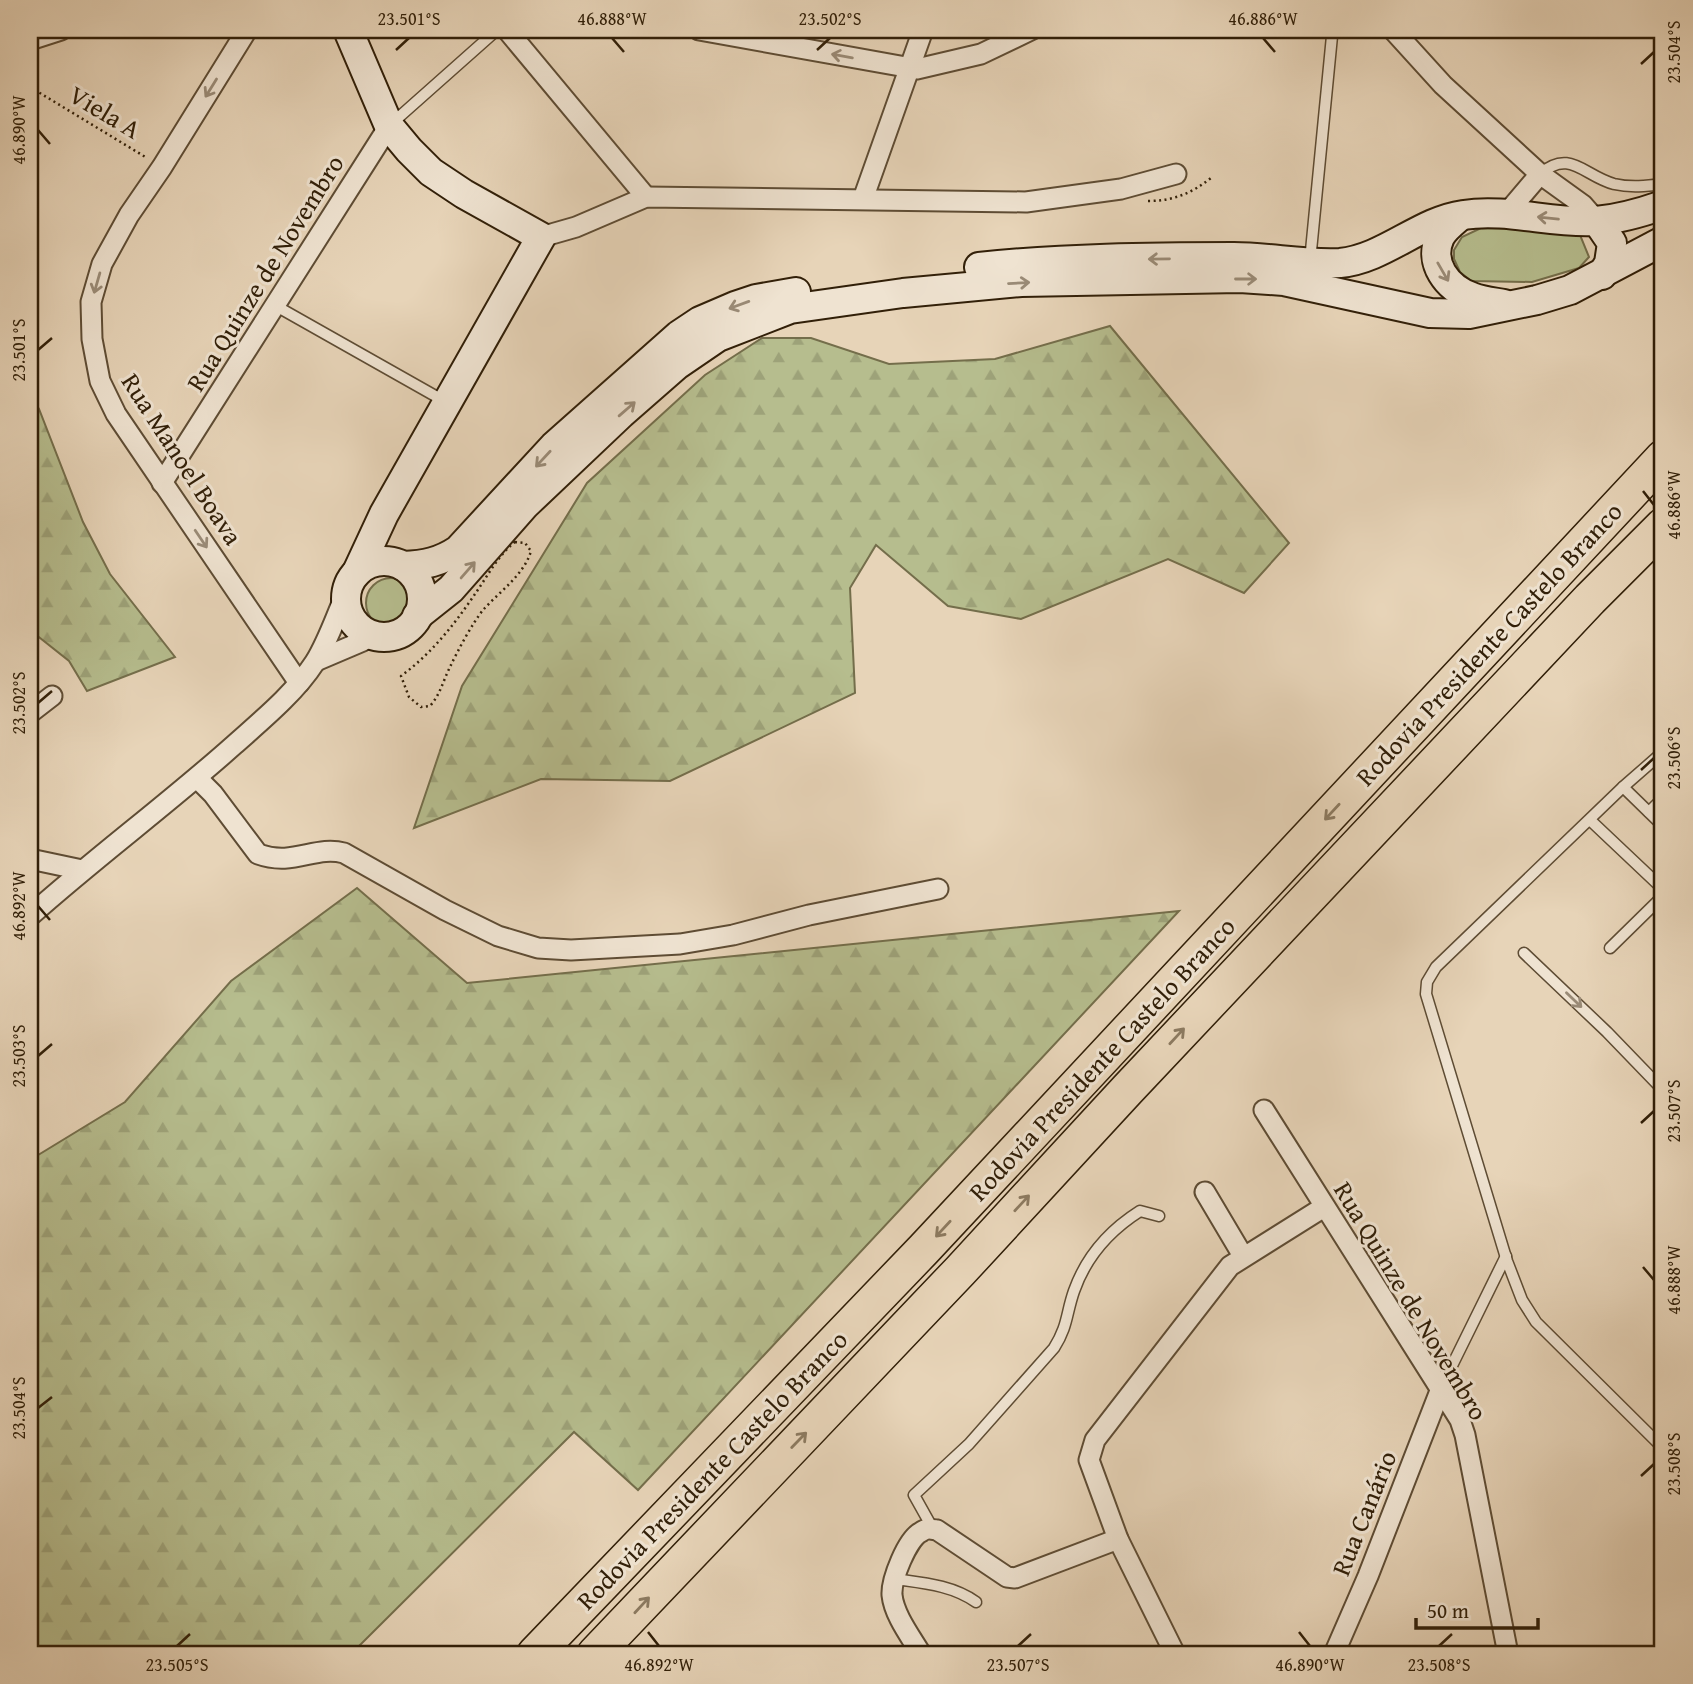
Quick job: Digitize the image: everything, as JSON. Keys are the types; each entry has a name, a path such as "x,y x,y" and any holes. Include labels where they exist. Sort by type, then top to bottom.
{"highway":[{"name":"Rodovia Presidente Castelo Branco","path":"535,1654 934,1238 1663,458"},
{"name":"Rodovia Presidente Castelo Branco","path":"595,1654 960,1271 1126,1090 1561,629 1663,526"}],"street":[{"path":"30,40 61,30"},
{"name":"Rua Manoel Boava","path":"247,30 129,215 102,264 91,302 92,339 100,381 116,414 299,682"},
{"path":"348,30 389,126 431,172 464,194 541,237"},
{"path":"508,30 646,197"},
{"path":"699,30 916,69 981,54 1031,30"},
{"path":"863,199 923,30"},
{"path":"1393,30 1443,85 1540,173 1583,205 1597,221 1612,243 1609,263 1602,275"},
{"name":"Rua Quinze de Novembro","path":"162,483 389,126"},
{"path":"1507,213 1540,173"},
{"path":"30,916 258,724 316,661 384,514 541,237 576,226 646,197 1026,202 1121,189 1176,174"},
{"path":"1663,205 1597,221 1507,213 1461,215 1371,254 1343,262 1236,257 1022,262 895,276 756,299 700,321 664,348 554,446 458,550 433,563 401,565 377,562 352,583 347,606 358,626 378,636 390,636 410,626 451,589 524,505 677,365 718,337 790,309 903,293 1021,282 1240,278 1284,281 1430,313 1469,314 1570,290 1663,241"},
{"path":"1461,215 1441,234 1437,245 1437,266 1450,284 1472,298 1511,305"},
{"path":"384,514 393,549 401,565 412,573 422,594 418,617"},
{"path":"316,661 363,641 368,632"},
{"path":"30,713 52,696"},
{"path":"197,778 213,794 258,854 284,860 337,851 455,915 520,945 538,948 614,949 680,944 733,935 809,915 938,889"},
{"path":"30,859 82,870"},
{"name":"Rua Quinze de Novembro","path":"1264,1110 1460,1420 1508,1654"},
{"path":"1205,1192 1243,1256"},
{"path":"1170,1652 1118,1539 1089,1460 1095,1440 1230,1266 1324,1207"},
{"name":"Rua Canário","path":"1334,1654 1368,1576 1440,1391"},
{"path":"921,1654 894,1605 892,1593 911,1541 919,1532 928,1529 947,1536 1007,1577 1015,1578 1118,1539"}],"lane":[{"path":"389,126 497,30"},
{"path":"1310,262 1332,36"},
{"path":"1540,173 1550,165 1562,161 1611,183 1643,187 1663,184"},
{"path":"276,306 448,402"},
{"path":"1663,752 1436,967 1427,982 1427,1000 1522,1300 1536,1322 1663,1448"},
{"path":"1623,787 1663,826"},
{"path":"1649,812 1663,798"},
{"path":"1590,820 1663,889"},
{"path":"1610,948 1663,896"},
{"path":"1524,953 1663,1090"},
{"path":"933,1530 914,1495 969,1444 1054,1348 1064,1331 1074,1292 1087,1260 1122,1223 1140,1211 1159,1216"},
{"path":"1440,1391 1506,1256"},
{"path":"895,1579 932,1584 962,1592 976,1602"}],"path":[{"name":"Viela A","path":"30,87 162,167"},
{"path":"515,542 525,543 531,551 528,561 496,599 483,610 450,665 436,699 430,706 421,707 409,697 401,676 420,663 444,636 509,547 515,542"}],"green space":[{"path":"1481,228 1578,230 1589,257 1579,268 1532,282 1471,281 1460,272 1454,259 1454,250 1462,237"},
{"path":"1110,326 1289,543 1244,593 1168,559 1021,619 948,606 876,545 850,588 855,693 670,781 541,779 414,828 462,686 587,483 705,375 762,338 811,338 889,364 995,359"},
{"path":"30,395 39,409 83,522 110,574 175,657 87,691 69,661 30,630"},
{"path":"391,578 409,585 416,603 409,621 391,628 373,621 366,603 373,585"},
{"path":"357,888 467,983 1179,911 638,1490 574,1432 351,1654 30,1654 30,1160 125,1102 231,981"}]}
